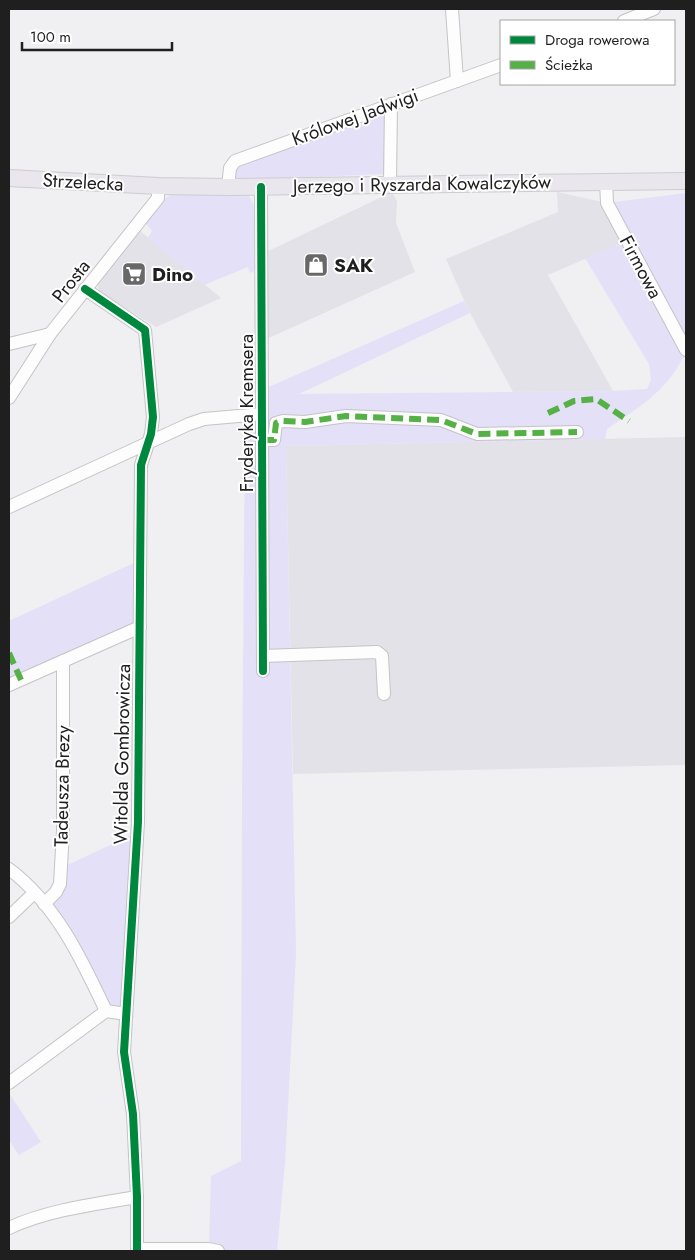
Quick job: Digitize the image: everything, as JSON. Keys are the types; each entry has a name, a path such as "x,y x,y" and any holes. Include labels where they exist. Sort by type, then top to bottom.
{"main road":[{"name":"Strzelecka","path":"9,178 158,186"},
{"name":"Jerzego i Ryszarda Kowalczyków","path":"158,186 228,187 686,181"}],"street":[{"path":"452,9 457,81"},
{"path":"626,20 654,9"},
{"name":"Królowej Jadwigi","path":"228,187 230,168 235,161 500,65"},
{"path":"390,184 391,104"},
{"name":"Firmowa","path":"606,181 607,203 686,350"},
{"name":"Prosta","path":"9,398 50,334 158,198 158,186"},
{"name":"Fryderyka Kremsera","path":"261,186 263,671"},
{"name":"Witolda Gombrowicza","path":"85,289 145,330 152,417 149,442 141,465 138,822 124,1052 133,1114 137,1196 137,1250"},
{"path":"9,344 50,334"},
{"name":"Fryderyka Kremsera","path":"9,507 189,424 204,419 262,414"},
{"path":"262,440 274,440 276,423 283,421 312,421 346,416 441,420 477,434 577,432"},
{"path":"9,685 140,627"},
{"path":"263,656 377,652 382,656 384,694"},
{"name":"Tadeusza Brezy","path":"44,904 56,892 60,884 63,661"},
{"path":"9,869 50,911 83,960 106,1011"},
{"path":"9,917 34,893"},
{"path":"9,1083 106,1011 126,1014"},
{"path":"9,1228 22,1222 49,1215 137,1196"},
{"path":"137,1250 208,1249 218,1251"}],"shaded area":[{"path":"391,104 385,174 234,180 235,161"},
{"path":"392,192 397,201 396,223 415,272 262,341 262,254"},
{"path":"557,192 607,203 627,241 548,275 613,391 513,392 468,309 446,259 558,212"},
{"path":"174,193 246,193 251,199 256,217 257,266 254,271 250,273 248,267 204,285 148,238 152,231 144,221 161,201"},
{"path":"686,193 686,357 682,359 668,381 659,390 639,407 607,429 605,439 286,446 296,954 285,1163 277,1251 218,1251 209,1244 211,1176 241,1161 245,416 262,414 262,390 464,301 470,313 299,394 613,391 647,389 651,380 649,364 585,258 627,241 607,203"},
{"path":"139,230 221,298 156,327 99,291 97,281"},
{"path":"686,437 686,765 293,774 286,446"},
{"path":"140,560 140,627 9,685 9,621"},
{"path":"138,832 126,1014 106,1011 51,911 61,868"},
{"path":"9,1093 41,1142 19,1155 9,1140"}],"marked path":[{"path":"548,413 574,401 596,399 629,421"},
{"path":"263,440 274,440 276,423 283,421 305,422 346,416 441,420 477,434 577,432"},
{"path":"9,653 21,680"}],"cycle path":[{"path":"261,187 263,671"},
{"path":"85,289 145,330 153,417 151,434 141,465 138,822 124,1052 133,1114 137,1197 137,1251"}],"place":[{"name":"SAK","path":"316,265"},
{"name":"Dino","path":"134,274"}]}
